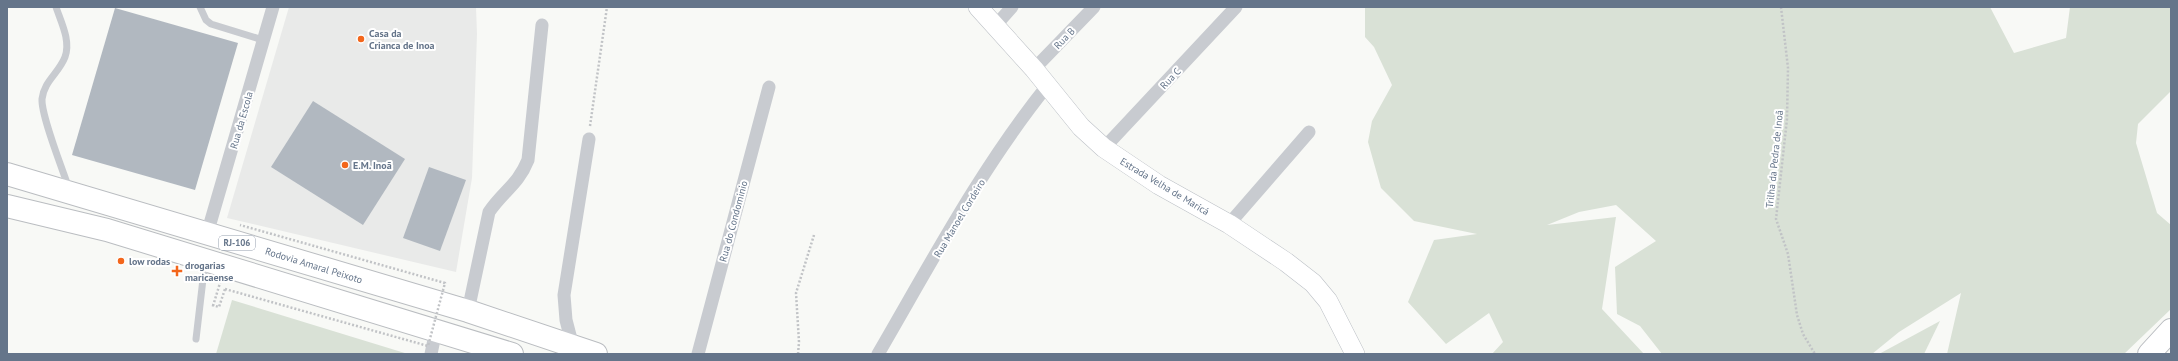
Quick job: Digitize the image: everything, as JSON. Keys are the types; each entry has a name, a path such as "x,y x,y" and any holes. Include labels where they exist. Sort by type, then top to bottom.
{"highway":[{"name":"Rodovia Amaral Peixoto","path":"7,174 468,311 596,354"},
{"path":"7,206 107,230 512,354"},
{"path":"2149,354 2171,330"}],"street":[{"name":"Rua da Escola","path":"207,234 273,7"},
{"name":"Estrada Velha de Maricá","path":"978,7 996,25 1034,69 1080,127 1104,148 1159,185 1229,224 1286,262 1313,283 1328,301 1355,354"},
{"path":"996,25 1012,7"},
{"name":"Rua B","path":"1034,69 1094,7"},
{"name":"Rua C","path":"1104,148 1236,7"},
{"path":"468,311 489,212 495,203 514,185 522,174 528,160 542,25"},
{"name":"Rua Manoel Cordeiro","path":"878,354 979,183 1029,109 1047,86"},
{"name":"Rua do Condominio","path":"698,354 769,87"},
{"path":"1229,224 1309,132"},
{"path":"573,347 566,320 564,295 589,139"},
{"path":"431,354 436,330"}],"lane":[{"path":"56,7 66,39 65,56 45,87 42,101 45,116 71,193"},
{"path":"200,7 206,20 211,24 263,40"},
{"path":"196,339 200,302 215,262"}],"path":[{"path":"589,139 607,7"},
{"name":"Trilha da Pedra de Inoã","path":"1780,7 1788,68 1787,119 1776,219 1788,254 1797,315 1803,334 1815,354"},
{"path":"200,302 219,307 225,289 428,346 445,283 240,225"},
{"path":"798,354 799,342 796,293 814,234"},
{"path":"213,306 215,262"}],"shaded area":[{"path":"289,7 476,7 477,34 472,178 456,272 227,218"},
{"path":"1365,7 1990,7 2014,53 2066,38 2070,7 2171,7 2171,91 2138,124 2136,143 2157,213 2171,225 2171,309 2124,354 1947,354 1961,293 1899,332 1872,354 1662,354 1640,326 1617,314 1615,267 1656,241 1616,205 1579,212 1547,225 1616,217 1602,309 1644,354 1492,354 1503,342 1489,313 1446,344 1408,302 1434,240 1477,234 1414,221 1381,188 1368,142 1372,121 1392,85 1374,47 1365,37"},
{"path":"232,300 408,354 216,354"},
{"path":"1940,321 1924,354 1879,354"}],"building":[{"path":"115,8 238,43 195,190 72,155"},
{"path":"313,101 405,159 363,225 271,167"},
{"path":"429,167 466,180 440,251 403,238"}],"place":[{"name":"Casa da Crianca de Inoa","path":"361,39"},
{"name":"E.M. Inoã","path":"345,165"},
{"name":"low rodas","path":"121,261"},
{"name":"drogarias maricaense","path":"177,271"}]}
